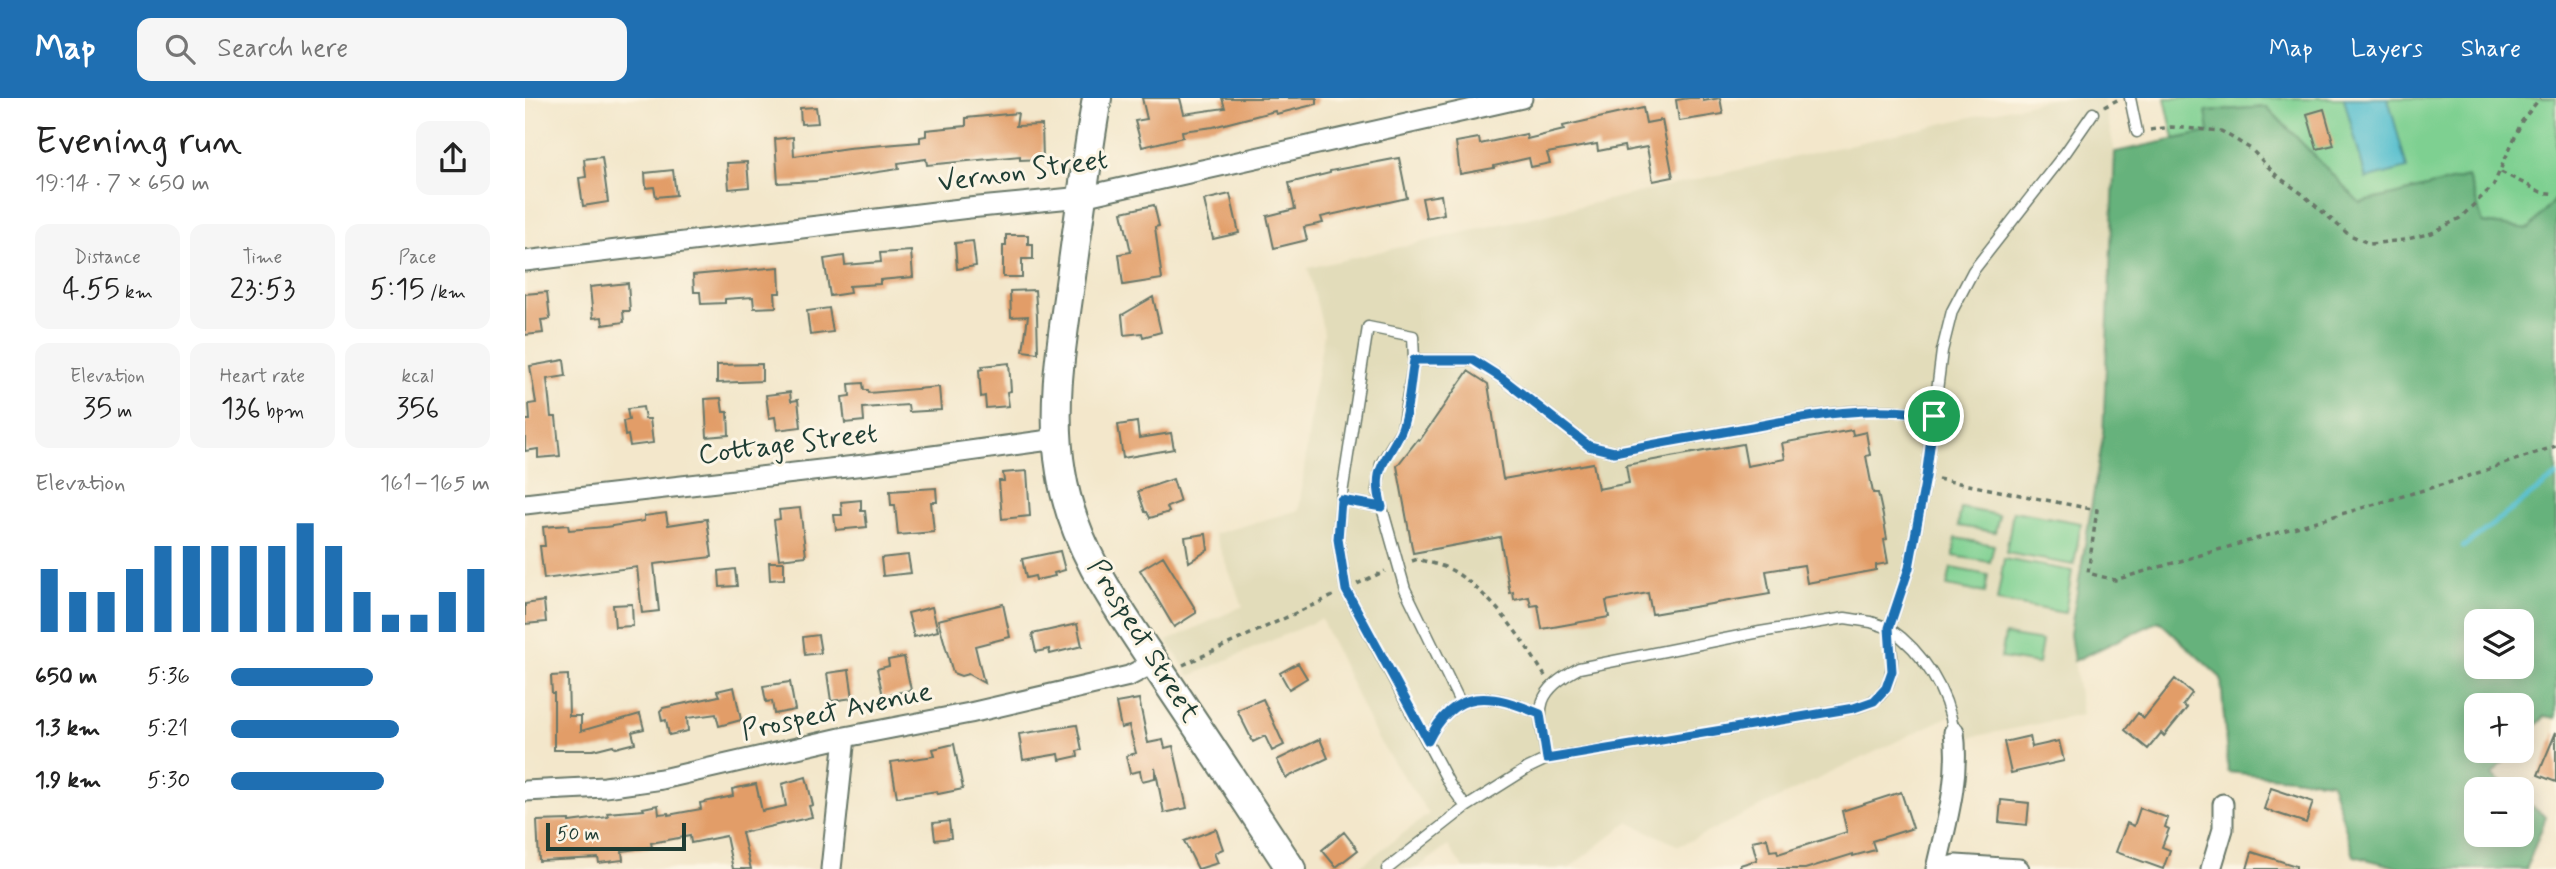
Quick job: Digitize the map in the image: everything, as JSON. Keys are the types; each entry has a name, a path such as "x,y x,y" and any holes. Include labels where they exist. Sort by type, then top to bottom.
{"street":[{"name":"Prospect Street","path":"1097,98 1057,382 1057,439 1068,502 1091,561 1125,621 1291,869"},
{"name":"Vernon Street","path":"525,261 955,209 1082,197 1522,98"},
{"name":"Cottage Street","path":"525,504 873,464 1057,439"},
{"name":"Prospect Avenue","path":"525,791 605,787 661,779 1129,676 1154,663"},
{"path":"1954,732 1956,753 1951,803 1938,869 1956,865 2019,869"},
{"path":"831,869 845,737"},
{"path":"2211,869 2224,822 2223,804"}],"lane":[{"path":"2130,98 2137,132"},
{"path":"1387,869 1466,807 1547,759 1854,708 1874,701 1886,688 1892,671 1889,628 1909,568 1926,477 1942,351 1952,311 1973,271 2093,113"},
{"path":"1460,702 1405,589 1377,490 1381,464 1402,429 1414,360 1413,336 1368,327 1341,500 1338,539 1346,590 1450,785 1466,807"},
{"path":"1414,360 1473,360 1503,379 1589,446 1614,452 1837,411 1886,410 1934,416"},
{"path":"1341,500 1382,507"},
{"path":"1547,759 1540,714 1543,696 1557,680 1579,668 1845,618 1889,628 1908,640 1933,674 1954,732"},
{"path":"1428,741 1436,724 1460,702 1471,699 1510,701 1540,714"}],"path":[{"path":"2093,113 2120,98"},
{"path":"2137,132 2171,127 2221,131 2251,149 2277,176 2348,234 2370,244 2432,233 2460,218 2493,186 2522,121 2540,98"},
{"path":"2501,172 2541,192 2556,194"},
{"path":"1926,477 2097,510 2088,573 2115,580 2451,482 2556,446"}],"shaded area":[{"path":"2055,98 2103,98 2115,152 2103,437 2070,634 2082,715 1967,738 1960,711 1679,846 1628,822 1568,869 1464,869 1448,846 1416,869 1356,869 1429,814 1377,738 1321,619 1190,676 1167,641 1243,606 1214,534 1299,510 1324,333 1308,268"}],"green space":[{"path":"2165,98 2556,98 2556,198 2529,229 2483,223 2468,177 2360,203 2267,107 2207,111 2210,132 2174,139"},
{"path":"2267,107 2360,203 2468,177 2483,223 2529,229 2556,198 2556,718 2545,716 2534,728 2534,693 2464,693 2464,763 2502,763 2492,775 2495,777 2464,777 2464,847 2534,847 2534,808 2546,817 2526,869 2404,869 2354,856 2331,782 2228,772 2221,678 2159,621 2074,661 2070,634 2103,437 2115,152 2209,132 2206,111"},
{"path":"1961,508 1999,515 1995,532 1958,526"},
{"path":"2013,511 2081,523 2074,565 2006,553"},
{"path":"1956,538 1994,545 1990,562 1953,556"},
{"path":"2004,559 2072,571 2065,613 1997,601"},
{"path":"1951,568 1988,575 1985,593 1947,586"},
{"path":"2005,635 2042,641 2038,664 2001,658"}],"water":[{"path":"2344,98 2388,98 2407,168 2366,179"}],"building":[{"path":"1142,98 1180,98 1184,114 1225,108 1222,98 1317,98 1317,104 1276,114 1275,111 1213,127 1182,131 1183,137 1142,147 1135,121 1147,119"},
{"path":"1703,98 1703,101 1720,98 1723,114 1679,121 1676,100"},
{"path":"816,107 818,123 801,124 800,108"},
{"path":"1643,108 1646,123 1662,120 1673,177 1653,181 1647,147 1625,151 1624,146 1598,151 1597,144 1547,153 1550,163 1531,167 1529,158 1460,174 1456,142 1479,138 1480,144 1526,134 1527,139 1564,130 1563,126"},
{"path":"2324,109 2334,145 2317,149 2307,114"},
{"path":"1018,113 1016,126 1042,125 1043,159 1020,160 1020,156 927,165 926,159 898,163 899,169 817,181 778,183 775,139 793,137 794,156 920,142 920,137 926,136 926,130 966,126 966,118"},
{"path":"602,157 608,202 583,206 579,178 586,177 584,159"},
{"path":"1399,158 1407,198 1321,217 1323,223 1304,227 1307,240 1274,248 1267,216 1295,209 1289,183 1330,171"},
{"path":"747,162 749,187 729,189 727,163"},
{"path":"673,170 676,195 656,197 654,187 646,188 645,173"},
{"path":"1230,194 1239,233 1213,239 1204,200"},
{"path":"1441,195 1444,214 1426,218 1422,198"},
{"path":"1154,205 1159,226 1155,227 1162,279 1123,285 1119,254 1131,252 1122,212"},
{"path":"1006,235 1028,235 1028,244 1033,244 1033,259 1022,259 1022,277 1003,277 1003,246 1006,246"},
{"path":"973,241 976,266 957,269 955,243"},
{"path":"911,251 913,277 880,280 880,284 849,286 850,293 830,296 824,259 844,256 845,265 881,262 880,253"},
{"path":"779,267 780,293 775,293 776,307 754,308 753,297 725,299 725,303 701,304 700,292 694,292 693,275"},
{"path":"628,283 630,311 623,311 624,322 603,325 602,317 593,318 590,287"},
{"path":"1035,290 1038,353 1023,351 1028,316 1011,317 1010,291"},
{"path":"547,292 550,319 541,320 543,333 525,335 525,294"},
{"path":"1153,297 1161,332 1143,337 1142,333 1124,335 1122,315"},
{"path":"829,308 833,332 810,335 807,311"},
{"path":"564,360 566,376 547,379 551,417 556,417 560,456 538,458 538,449 525,451 525,420 530,420 529,404 536,403 530,366"},
{"path":"1009,363 1009,406 986,408 985,396 981,397 979,370 983,369 982,366"},
{"path":"762,364 762,381 717,383 717,365"},
{"path":"1468,371 1488,384 1503,479 1593,463 1598,489 1629,483 1626,465 1743,444 1747,466 1785,459 1782,443 1852,430 1853,435 1866,432 1870,455 1866,456 1873,493 1878,493 1883,516 1888,563 1876,565 1876,570 1807,583 1804,565 1766,571 1770,594 1652,614 1648,593 1606,601 1609,617 1542,629 1538,605 1531,606 1529,597 1514,600 1513,592 1510,593 1500,537 1413,553 1397,466 1418,439 1420,440"},
{"path":"863,383 864,390 869,393 939,387 941,410 909,412 908,405 863,408 864,421 845,423 842,397 850,396 849,384"},
{"path":"790,392 791,401 798,400 801,427 777,430 775,417 769,418 766,395"},
{"path":"721,398 723,412 728,412 729,435 707,437 705,399"},
{"path":"643,407 645,419 650,419 653,443 630,446 628,435 625,436 623,421 629,420 627,409"},
{"path":"1137,422 1139,438 1171,433 1174,449 1123,458 1118,425"},
{"path":"1027,471 1030,516 1002,519 999,481 1004,481 1003,473"},
{"path":"1173,479 1180,502 1167,507 1169,512 1150,518 1145,512 1138,491"},
{"path":"936,488 937,502 931,502 934,532 898,535 895,505 891,505 890,491"},
{"path":"861,500 861,511 865,511 867,527 836,530 834,515 842,515 841,502"},
{"path":"800,508 806,556 779,559 774,520 780,519 779,510"},
{"path":"666,513 668,525 707,519 712,557 654,564 659,611 642,613 637,567 544,579 540,546 545,546 543,527 568,525 569,530 606,527 644,521 644,516"},
{"path":"1206,534 1208,550 1189,562 1185,537"},
{"path":"1060,551 1065,570 1054,573 1055,576 1036,580 1035,576 1026,578 1022,559"},
{"path":"908,555 911,573 883,576 881,558"},
{"path":"1163,556 1196,610 1196,613 1174,627 1140,570"},
{"path":"769,562 784,562 784,579 770,580"},
{"path":"735,569 737,586 720,587 719,571"},
{"path":"544,601 546,622 525,624 525,604"},
{"path":"632,604 633,626 615,627 613,605"},
{"path":"1003,604 1010,637 975,646 984,683 968,674 961,676 953,673 938,620"},
{"path":"932,607 938,631 914,637 908,613"},
{"path":"1077,624 1082,646 1050,654 1049,649 1036,652 1032,634"},
{"path":"818,635 821,653 805,655 803,637"},
{"path":"904,657 911,690 883,696 877,669 889,666 888,660"},
{"path":"1298,663 1307,678 1289,689 1280,673"},
{"path":"849,670 853,698 831,701 827,673"},
{"path":"568,675 569,716 581,716 581,731 640,714 644,729 632,732 635,743 593,750 554,750 554,693 551,676"},
{"path":"2175,679 2192,693 2183,705 2187,708 2164,736 2161,733 2148,749 2125,730 2138,713 2144,718"},
{"path":"790,682 795,710 774,714 772,701 766,702 763,686"},
{"path":"734,687 741,720 719,726 716,714 687,718 688,731 669,735 666,720 662,721 660,711 663,708 719,696 717,691"},
{"path":"1139,699 1148,743 1163,740 1165,748 1173,746 1187,808 1164,813 1155,767 1155,778 1142,781 1140,771 1130,773 1126,756 1136,753 1129,726 1121,728 1116,703"},
{"path":"1263,699 1284,745 1272,751 1265,736 1253,742 1237,710"},
{"path":"1077,725 1082,750 1077,751 1078,756 1060,760 1059,754 1023,760 1019,734"},
{"path":"2556,732 2556,782 2538,775"},
{"path":"2030,736 2032,747 2059,741 2064,761 2011,773 2004,742"},
{"path":"1320,739 1328,758 1286,778 1277,760"},
{"path":"954,744 963,789 897,797 891,762 935,756 933,749"},
{"path":"806,777 813,805 809,806 812,817 742,833 751,869 733,869 726,836 691,843 690,836 651,843 652,847 622,851 623,860 599,863 598,858 539,861 537,821 569,822 608,817 607,813 644,810 643,808 658,805 659,814 668,815 701,809 700,803 733,796 732,789 756,784 762,811 786,806 782,784"},
{"path":"2271,788 2313,802 2306,823 2264,809"},
{"path":"1901,792 1913,828 1872,841 1875,850 1805,869 1741,869 1740,865 1757,860 1752,841 1767,838 1770,851 1777,850 1778,854 1847,832 1842,811"},
{"path":"2001,800 2029,803 2027,825 1999,822"},
{"path":"2140,808 2168,818 2165,827 2169,829 2162,847 2170,850 2163,869 2116,852 2127,823 2134,826"},
{"path":"949,821 951,838 935,840 933,823"},
{"path":"1216,829 1223,849 1214,853 1218,863 1198,869 1184,841"},
{"path":"1344,832 1358,850 1336,867 1322,850"},
{"path":"2252,852 2296,866 2296,869 2247,869"}],"waterway":[{"path":"2463,547 2556,476"}],"route":[{"path":"1414,360 1473,360 1503,379 1589,446 1614,452 1837,411 1875,409 1934,416 1909,568 1889,628 1892,671 1886,688 1874,701 1854,708 1547,759 1540,714 1510,701 1471,699 1460,702 1446,713 1436,724 1428,741 1346,590 1338,539 1341,500 1382,507 1377,490 1381,464 1402,429 1414,360"}]}
